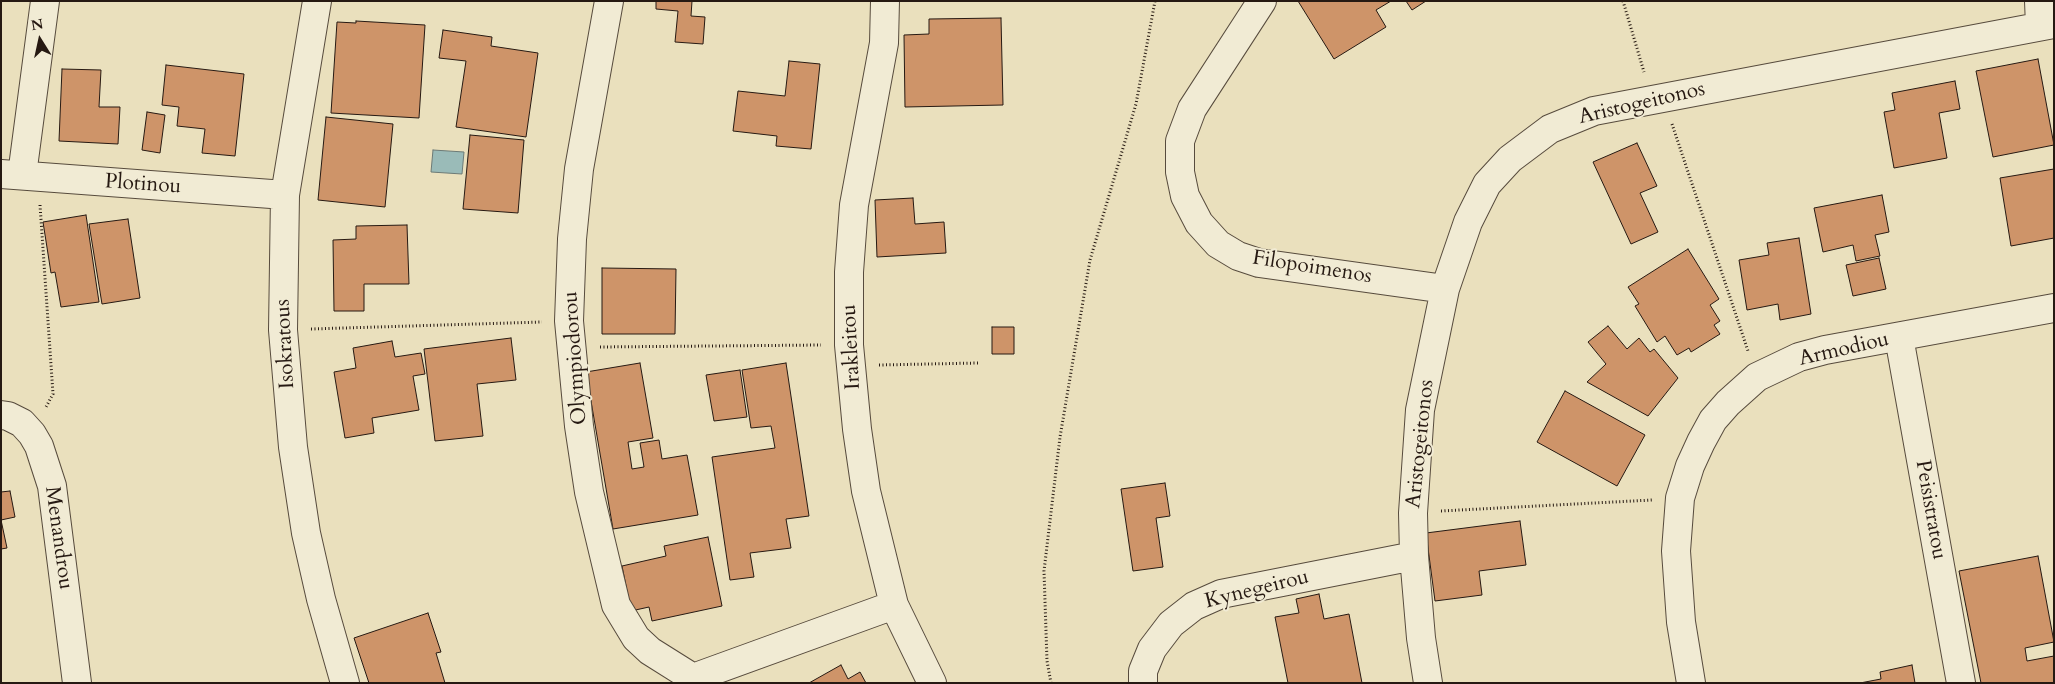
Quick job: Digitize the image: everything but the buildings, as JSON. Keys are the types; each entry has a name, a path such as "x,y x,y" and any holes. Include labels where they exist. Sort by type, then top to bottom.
{"street":[{"path":"20,175 45,1"},
{"name":"Isokratous","path":"317,1 285,195 282,330 294,447 306,533 321,599 344,683"},
{"name":"Olympiodorou","path":"608,1 579,169 572,239 570,334 589,492 616,605 636,638 650,651 692,680 894,605"},
{"name":"Irakleitou","path":"885,1 884,43 854,205 849,272 850,355 857,429 866,491 894,605 932,683"},
{"name":"Filopoimenos","path":"1262,1 1192,109 1180,141 1180,172 1186,196 1199,223 1218,244 1238,256 1259,262 1445,289"},
{"name":"Aristogeitonos","path":"1428,683 1421,638 1414,556 1413,513 1420,410 1445,289 1468,222 1487,184 1510,159 1550,129 1594,111 2044,17"},
{"name":"Plotinou","path":"20,175 285,195"},
{"name":"Armodiou","path":"1692,683 1681,622 1676,550 1680,498 1690,466 1713,420 1757,377 1799,358 1825,350 2054,308"},
{"name":"Peisistratou","path":"1899,337 1961,683"},
{"name":"Menandrou","path":"1,415 8,416 22,423 32,434 39,446 52,486 77,683"},
{"name":"Kynegeirou","path":"1143,683 1143,671 1152,649 1171,624 1194,606 1221,594 1414,556"}],"path":[{"path":"1051,683 1047,662 1044,571 1060,437 1090,260 1136,104 1156,1"},
{"path":"1623,1 1757,377"},
{"path":"20,175 53,394 32,434"},
{"path":"282,330 570,334 978,363"},
{"path":"1413,513 1680,498"}],"water":[{"path":"433,150 464,152 462,174 431,172"}]}
